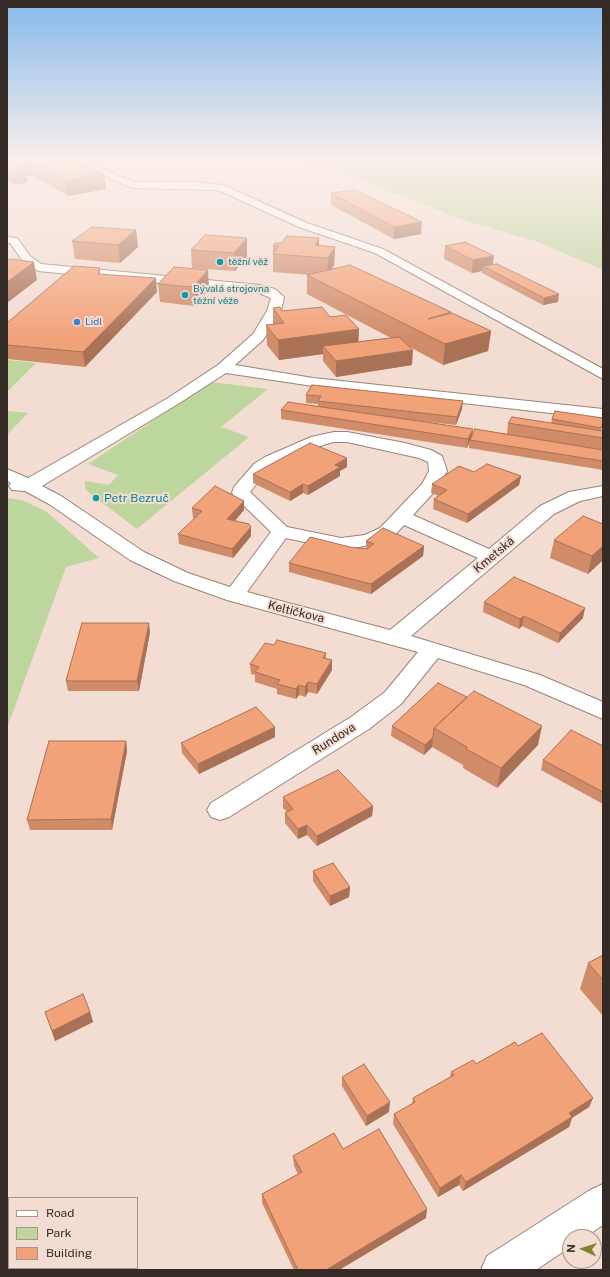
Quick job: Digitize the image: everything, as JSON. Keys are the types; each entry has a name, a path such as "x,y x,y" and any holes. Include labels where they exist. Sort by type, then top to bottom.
{"street":[{"path":"293,221 379,251 603,375"},
{"path":"7,487 30,485 172,401 223,368 258,337 274,311 278,297 271,292 259,289 38,267 26,258 9,236"},
{"path":"223,368 313,382 603,414"},
{"path":"334,437 347,437 399,447 425,454 436,460 438,471 430,486 387,532 369,540 356,543 328,542 281,531 244,498 241,493 243,487 260,468 271,461 317,441 334,437"},
{"name":"Keltičkova","path":"7,474 30,485 55,500 136,556 181,577 234,596 396,638 532,680 603,711"},
{"name":"Kmetská","path":"396,638 547,510 575,496 603,491"},
{"path":"401,517 492,557"},
{"path":"234,596 281,531"},
{"name":"Rundova","path":"220,810 360,723 393,698 432,649"},
{"path":"501,1270 603,1203"}],"green space":[{"path":"465,221 603,221 603,270 535,241"},
{"path":"7,360 36,363 7,392"},
{"path":"211,382 268,389 221,427 249,437 137,529 88,492 85,488 85,481 109,485 118,475 88,464"},
{"path":"7,411 28,413 7,435"},
{"path":"7,498 22,500 47,512 99,558 66,567 7,728"}],"building":[{"path":"382,221 419,221 422,222 394,227"},
{"path":"92,227 136,230 118,245 72,241"},
{"path":"205,235 247,238 234,253 191,250"},
{"path":"287,236 319,238 315,245 335,247 328,258 273,254 279,246 273,246 275,243 281,243"},
{"path":"465,242 494,256 473,260 445,246"},
{"path":"10,259 34,262 7,282 7,261"},
{"path":"497,264 559,294 544,298 483,266"},
{"path":"350,265 451,312 428,319 452,313 491,331 445,344 307,275"},
{"name":"Lidl","path":"74,266 100,268 98,274 156,278 83,352 7,345 7,323"},
{"path":"174,267 208,270 193,287 158,284"},
{"path":"280,307 282,311 322,307 330,317 346,315 359,329 278,340 266,325 284,323 273,308"},
{"path":"399,337 413,350 336,361 323,346"},
{"path":"312,385 463,401 457,417 318,401 321,396 306,395"},
{"path":"288,402 473,429 468,439 281,410"},
{"path":"555,411 603,418 603,422 601,428 552,419"},
{"path":"512,417 603,431 603,438 508,423"},
{"path":"475,429 603,450 603,461 470,440"},
{"path":"310,443 347,458 335,465 340,467 308,486 303,484 290,492 253,474"},
{"path":"487,464 521,476 468,514 434,499 447,490 432,484 459,466 474,472"},
{"path":"215,486 244,501 227,519 249,524 251,527 232,549 178,534 202,511 192,508"},
{"path":"583,516 603,524 603,546 592,556 554,540"},
{"path":"383,528 424,546 371,584 289,563 310,537 350,547 367,549 374,544 366,541"},
{"path":"514,577 585,608 560,633 524,616 520,619 484,602"},
{"path":"82,623 149,623 137,681 66,681"},
{"path":"277,640 326,653 323,658 332,660 317,684 308,682 305,687 299,685 296,689 277,684 280,680 255,672 259,667 250,664 265,643 274,645"},
{"path":"438,683 467,697 434,728 433,737 425,745 392,726"},
{"path":"474,691 542,726 501,768 466,749 467,747 434,728"},
{"path":"256,707 275,727 198,764 181,743"},
{"path":"571,730 603,746 603,792 543,760"},
{"path":"49,741 126,741 111,819 27,820"},
{"path":"338,770 373,806 317,836 307,825 298,829 285,813 293,809 283,797"},
{"path":"333,863 350,887 330,896 313,871"},
{"path":"603,955 603,980 588,963"},
{"path":"83,994 90,1012 52,1031 45,1012"},
{"path":"542,1033 593,1098 569,1113 572,1117 466,1182 461,1175 440,1188 394,1114 415,1102 413,1098 454,1075 451,1072 473,1060 476,1064 515,1042 518,1046"},
{"path":"364,1064 390,1102 367,1116 342,1077"},
{"path":"379,1129 427,1209 326,1270 298,1270 262,1194 302,1172 293,1156 334,1133 343,1149"}],"place":[{"name":"těžní věž","path":"220,262"},
{"name":"Bývalá strojovna těžní věže","path":"185,295"},
{"name":"Lidl","path":"77,322"},
{"name":"Petr Bezruč","path":"96,498"}]}
